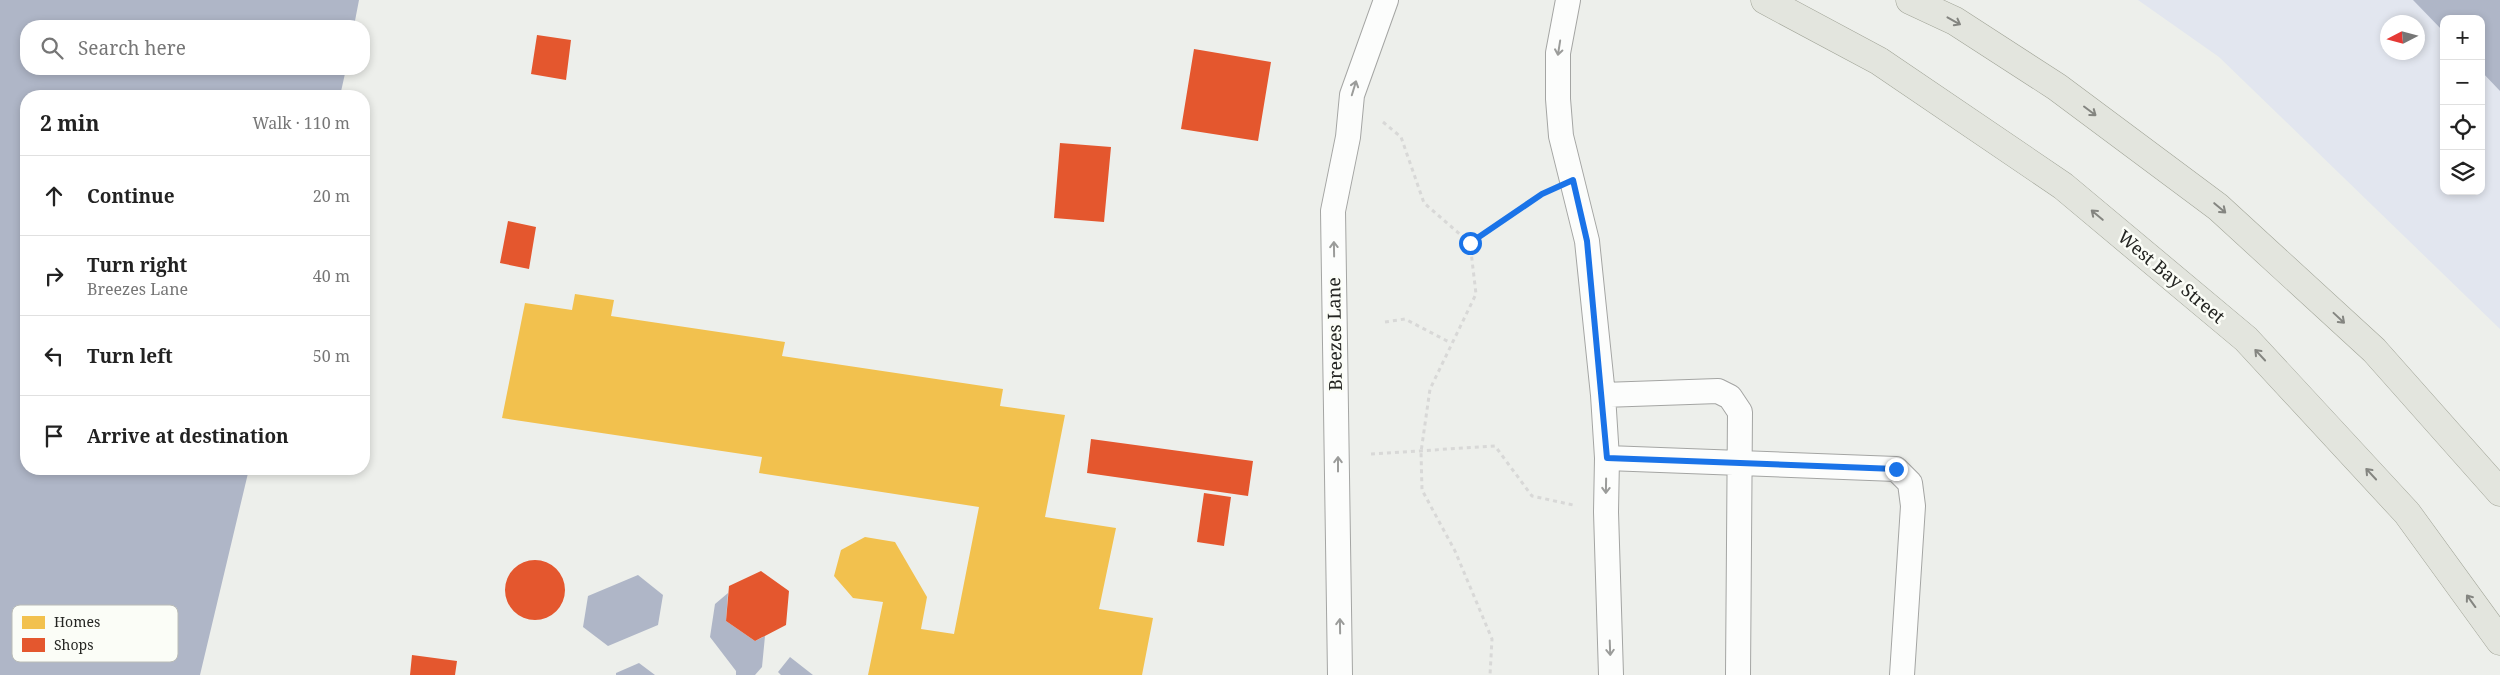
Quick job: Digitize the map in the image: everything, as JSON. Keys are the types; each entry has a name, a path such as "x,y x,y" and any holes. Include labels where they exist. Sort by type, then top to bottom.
{"main road":[{"name":"West Bay Street","path":"1765,0 1879,62 2063,186 2246,339 2407,513 2500,641"},
{"path":"1910,0 1954,21 2057,86 2218,206 2374,350 2500,492"}],"lane":[{"name":"Breezes Lane","path":"1340,675 1333,211 1348,137 1352,95 1386,0"},
{"path":"1568,0 1558,53 1558,99 1561,136 1587,241 1602,395 1607,458 1606,512 1611,675"},
{"path":"1602,395 1718,391 1730,397 1740,412 1738,675"},
{"path":"1607,458 1896,469 1910,483 1913,506 1902,675"}],"path":[{"path":"1352,95 1401,136 1424,203 1470,243 1476,294 1430,389 1421,452 1422,490 1455,551 1492,639 1490,675"},
{"path":"1470,243 1542,194 1573,180"},
{"path":"1385,322 1404,319 1451,343"},
{"path":"1338,456 1495,446 1532,496 1606,512"}],"shaded area":[{"path":"2138,0 2500,0 2500,329 2219,57"}],"water":[{"path":"0,0 359,0 355,20 20,20 20,75 345,75 341,90 20,90 20,475 248,475 200,675 0,675"},
{"path":"2413,0 2500,0 2500,91 2485,75 2485,15 2440,15 2440,28"},
{"path":"638,575 663,595 658,625 608,646 583,627 588,596"},
{"path":"728,593 726,621 755,641 765,636 762,667 755,675 736,675 736,671 710,637 715,604"},
{"path":"790,657 813,675 781,675 778,672"},
{"path":"639,663 655,675 616,675 616,673"}],"building: Homes":[{"path":"575,294 614,300 611,316 785,342 782,356 1003,389 1000,406 1065,415 1045,517 1116,528 1099,609 1153,618 1142,675 868,675 883,602 853,598 834,576 841,550 865,537 895,542 927,597 921,629 954,634 979,507 759,473 762,457 502,418 525,303 572,310"}],"building: Shops":[{"path":"537,35 571,40 566,80 531,74"},
{"path":"1194,49 1271,62 1258,141 1181,129"},
{"path":"1060,143 1111,147 1104,222 1054,218"},
{"path":"508,221 536,227 529,269 500,263"},
{"path":"1091,439 1253,461 1248,496 1087,473"},
{"path":"1204,493 1231,497 1224,546 1197,542"},
{"path":"535,560 552,565 560,573 565,590 560,607 552,615 535,620 518,615 510,607 505,590 510,573 518,565"},
{"path":"761,571 789,591 786,625 755,641 726,621 729,586"},
{"path":"412,655 457,661 455,675 410,675"}],"route":[{"path":"1470,243 1542,194 1573,180 1587,241 1607,458 1896,469"}]}
